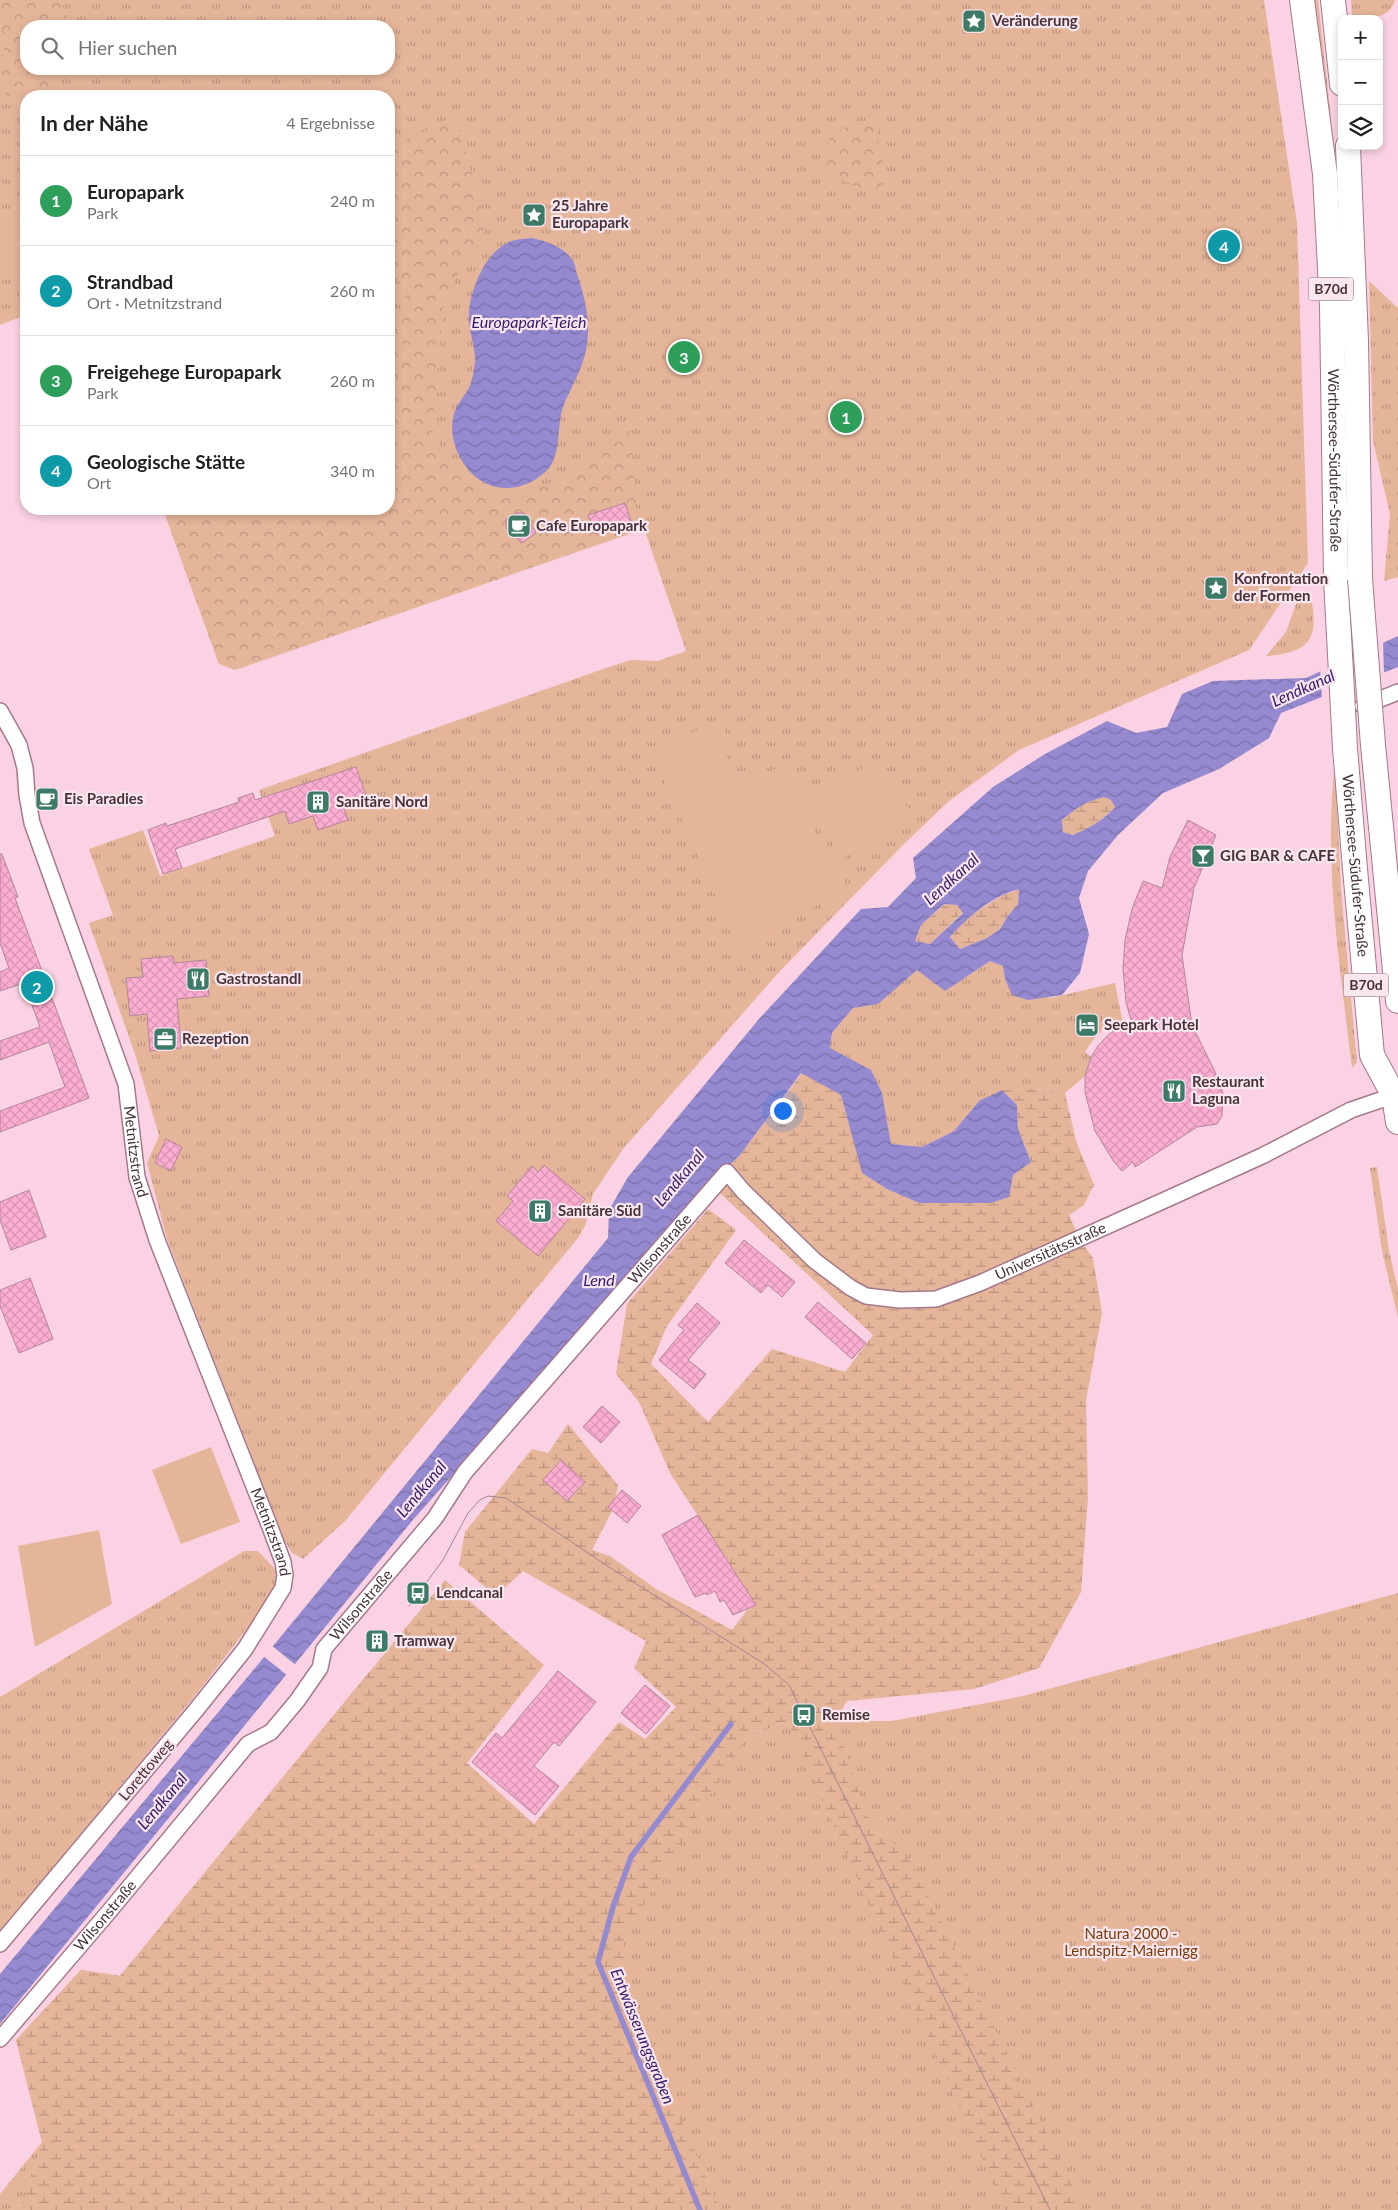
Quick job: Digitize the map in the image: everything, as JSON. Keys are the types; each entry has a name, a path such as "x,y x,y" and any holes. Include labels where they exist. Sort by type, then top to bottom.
{"main road":[{"name":"Wörthersee-Südufer-Straße","path":"1302,0 1325,174 1332,306 1336,579 1345,748 1372,1056 1397,1088 1398,1122"},
{"path":"1333,0 1339,60"},
{"path":"1343,0 1344,15"},
{"name":"Wörthersee-Südufer-Straße","path":"1348,150 1356,341 1360,579 1367,679 1398,1001"}],"street":[{"path":"1359,708 1398,692"},
{"name":"Metnitzstrand","path":"0,711 19,745 25,768 32,823 126,1084 137,1177 157,1240 283,1562 285,1575 282,1588"},
{"name":"Universitätsstraße","path":"727,1172 743,1191 815,1261 851,1288 866,1296 900,1300 936,1299 980,1283 1262,1156 1397,1088"},
{"name":"Wilsonstraße","path":"0,2039 248,1744 271,1732 297,1701 320,1668 324,1649 435,1518 465,1472 727,1172"},
{"name":"Lorettoweg","path":"0,1944 239,1657 282,1588"}],"green space":[{"path":"0,0 1264,0 1297,223 1308,563 1249,650 1019,750 949,801 904,844 780,971 623,1149 593,1194 585,1226 578,1238 345,1521 303,1559 292,1553 284,1540 167,1239 147,1163 159,1136 136,1057 89,923 113,915 89,849 143,830 160,876 275,836 259,790 606,668 631,660 658,661 686,651 642,522 219,664 165,515 395,515 395,90 20,90 20,317 0,325"},
{"path":"0,0 60,0 69,20 20,20 20,75 62,75 48,90 20,90 20,101 6,94 0,74 6,38 0,23"},
{"path":"1313,0 1318,0 1331,117 1329,117"},
{"path":"1351,0 1395,0 1388,11 1381,15 1352,15"},
{"path":"860,121 877,129 879,149 886,175 881,188 866,191 826,173 824,162 826,145 830,139 836,133"},
{"path":"457,122 485,219 482,243 460,270 444,303 433,432 459,477 486,491 520,492 560,480 630,425 638,531 235,670 219,664 165,515 395,515 395,338 406,301 405,291 395,275 395,147 421,132"},
{"path":"20,217 20,274 5,280 0,267 0,224"},
{"path":"1369,281 1398,308 1398,577 1384,581 1390,514 1373,441"},
{"path":"1310,592 1314,620 1313,631 1309,639 1303,646 1294,650 1266,656 1286,632 1296,604 1303,593"},
{"path":"713,723 725,726 727,767 736,788 791,761 814,799 877,759 912,815 842,859 808,802 799,805 848,887 740,952 652,751"},
{"path":"1335,762 1341,890 1357,1062 1352,1068 1338,953 1332,877 1331,838"},
{"path":"1105,796 1111,800 1115,807 1105,816 1073,835 1063,832 1062,820 1082,805"},
{"path":"1019,889 1018,904 1000,929 987,938 960,949 950,937 969,916 1001,896"},
{"path":"945,904 957,905 963,912 930,944 914,941 921,925"},
{"path":"990,961 1003,966 1005,979 1051,998 1115,983 1123,1024 1116,1028 1110,1024 1096,1036 1085,1052 1091,1057 1085,1076 1065,1093 1037,1089 979,1101 954,1131 922,1147 890,1144 887,1120 830,1048 832,1033 853,1008 878,1003 917,970 971,974"},
{"path":"802,1073 841,1095 863,1173 887,1189 919,1203 991,1203 1013,1175 1031,1162 1018,1129 1017,1105 1002,1090 1037,1089 1065,1093 1076,1141 1094,1185 1084,1205 1069,1215 1079,1238 1093,1258 1102,1313 1086,1401 1088,1497 1081,1592 1039,1668 974,1689 847,1701 835,1721 867,1816 913,1864 1079,2198 1080,2210 1005,2210 787,1721 745,1739 623,1938 628,1997 720,2210 20,2210 42,2142 16,2040 81,1970 120,1976 445,1580 544,1665 467,1763 534,1824 619,1722 645,1739 676,1707 634,1668 646,1641 523,1571 496,1596 459,1565 465,1532 532,1449 548,1453 568,1424 618,1485 614,1507 592,1550 610,1556 656,1589 732,1630 747,1610 756,1605 670,1473 639,1402 616,1374 627,1304 708,1209 736,1230 667,1326 651,1364 708,1422 772,1349 845,1372 873,1335 710,1184 740,1155"},
{"path":"1377,1167 1389,1251 1398,1289 1398,1318 1382,1251 1370,1168"},
{"path":"211,1447 240,1522 181,1544 152,1470"},
{"path":"99,1530 112,1604 35,1647 18,1546"},
{"path":"244,1551 258,1551 277,1571 278,1588 202,1687 0,1932 0,1697"},
{"name":"Natura 2000 - Lendspitz-Maiernigg","path":"1398,1593 1398,2210 0,2210 0,2194 42,2142 16,2040 81,1970 120,1976 369,1672 575,1911 745,1739 787,1721 892,1721 1023,1696"}],"water":[{"name":"Europapark-Teich","path":"532,238 559,248 573,261 586,307 588,337 582,365 560,417 557,448 553,462 535,480 517,487 505,488 493,486 482,481 464,465 454,442 453,418 457,406 469,388 475,362 469,323 469,308 479,276 491,256 499,248 519,239"},
{"path":"1398,636 1398,667 1281,713 1269,738 1219,769 1163,793 1118,835 1088,871 1079,898 1089,934 1080,973 1062,995 1028,1000 1012,995 1005,979 1003,966 990,961 945,991 917,970 878,1004 853,1008 832,1033 830,1048 871,1070 882,1093 891,1144 922,1147 954,1131 979,1101 1002,1090 1017,1105 1018,1129 1031,1162 1013,1175 1009,1197 991,1203 919,1203 887,1189 862,1173 841,1095 801,1073 740,1155 710,1184 412,1521 0,2024 0,1974 250,1674 608,1238 609,1210 628,1177 759,1019 861,909 888,907 916,878 913,858 993,787 1045,754 1107,721 1136,733 1167,727 1182,694 1213,681 1306,678","holes":["1104,797 1111,800 1115,807 1106,816 1073,835 1063,832 1062,820 1082,806","1019,889 1018,904 1000,929 987,938 960,949 950,937 981,908 1009,892","944,904 957,905 963,913 930,944 915,941 921,925"]}],"pier":[{"path":"1383,640 1384,675 1322,699 1320,668"},
{"path":"271,1645 297,1666 288,1676 262,1655"}],"building":[{"path":"625,503 631,522 595,534 588,515"},
{"name":"Cafe Europapark","path":"516,513 524,513 536,533 522,543 506,528 506,519"},
{"path":"356,767 367,798 343,806 348,820 318,830 313,816 289,824 285,811 175,849 182,868 163,874 148,830 166,823 167,826 239,802 238,798 253,793 255,800"},
{"path":"1188,820 1216,835 1194,888 1182,955 1192,1025 1219,1080 1223,1094 1222,1116 1217,1124 1197,1127 1135,1167 1133,1162 1122,1171 1114,1162 1095,1131 1085,1092 1085,1076 1091,1057 1098,1046 1108,1035 1131,1020 1126,1002 1123,969 1125,940 1132,909 1143,881 1162,888 1170,857"},
{"path":"0,854 2,854 18,897 15,898 89,1098 0,1132 0,1111 65,1087 49,1042 0,1060 0,1041 40,1027 24,983 0,991 0,972 9,968 0,943"},
{"path":"173,956 174,963 206,960 209,996 177,999 181,1048 150,1051 147,1014 130,1016 126,978 143,977 141,959"},
{"path":"166,1139 182,1147 171,1171 155,1163"},
{"name":"Sanitäre Süd","path":"544,1165 585,1199 538,1256 496,1221 513,1201 507,1196 532,1166 538,1172"},
{"path":"29,1190 46,1237 11,1250 0,1220 0,1202"},
{"path":"744,1240 795,1282 782,1297 768,1285 761,1293 725,1263"},
{"path":"30,1278 53,1339 19,1353 0,1306 0,1290"},
{"path":"818,1302 866,1343 852,1359 805,1317"},
{"path":"697,1303 720,1323 688,1360 706,1374 694,1389 659,1360 684,1330 678,1325"},
{"path":"602,1406 620,1422 601,1443 583,1427"},
{"path":"561,1460 585,1482 567,1501 543,1480"},
{"path":"622,1490 641,1506 627,1523 608,1507"},
{"path":"698,1515 756,1605 733,1615 724,1600 720,1602 715,1591 707,1595 706,1593 695,1597 662,1535"},
{"path":"558,1671 596,1702 559,1746 554,1742 534,1766 559,1786 535,1815 472,1762 496,1733 502,1738"},
{"path":"645,1685 670,1706 646,1734 621,1713"}],"waterway":[{"name":"Entwässerungsgraben","path":"700,2210 598,1962 613,1907 631,1857 731,1724"}],"tram line":[{"path":"409,1606 443,1560 468,1513 480,1500 488,1496 506,1498 609,1567 763,1663 789,1685 1050,2210"}],"place":[{"name":"Veränderung","path":"974,21"},
{"name":"25 Jahre Europapark","path":"534,215"},
{"name":"Geologische Stätte","path":"1224,246"},
{"name":"Freigehege Europapark","path":"684,357"},
{"name":"Europapark","path":"846,417"},
{"name":"Cafe Europapark","path":"519,526"},
{"name":"Konfrontation der Formen","path":"1216,588"},
{"name":"Eis Paradies","path":"47,799"},
{"name":"Sanitäre Nord","path":"318,802"},
{"name":"GIG BAR & CAFE","path":"1203,856"},
{"name":"Gastrostandl","path":"198,979"},
{"name":"Strandbad","path":"37,987"},
{"name":"Seepark Hotel","path":"1087,1025"},
{"name":"Rezeption","path":"165,1039"},
{"name":"Restaurant Laguna","path":"1174,1091"},
{"name":"Sanitäre Süd","path":"540,1211"},
{"name":"Lendcanal","path":"418,1593"},
{"name":"Tramway","path":"377,1641"},
{"name":"Remise","path":"804,1715"}],"water label":[{"name":"Lendkanal","path":"1303,688"},
{"name":"Lendkanal","path":"951,879"},
{"name":"Lendkanal","path":"679,1178"},
{"name":"Lend","path":"599,1280"},
{"name":"Lendkanal","path":"421,1489"},
{"name":"Lendkanal","path":"162,1801"}]}
